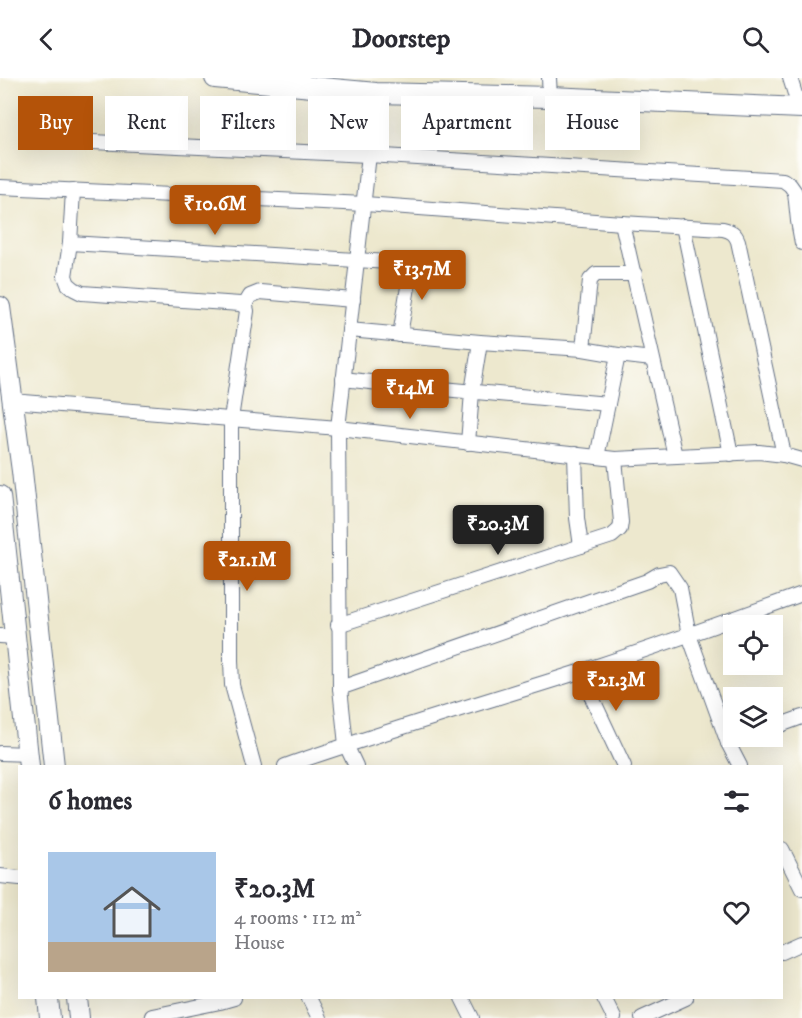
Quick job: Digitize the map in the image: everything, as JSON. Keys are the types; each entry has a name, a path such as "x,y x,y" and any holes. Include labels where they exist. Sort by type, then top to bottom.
{"street":[{"path":"215,78 376,93 550,88 801,107 790,78"},
{"path":"356,765 346,745 340,688 338,428 376,93"},
{"path":"93,142 368,155 783,180 795,192 802,243"},
{"path":"0,187 364,204 731,231 736,235 738,241 784,455"},
{"path":"73,190 70,243 65,276 68,284 74,289 82,293 240,304 247,311 231,420 232,685 254,765"},
{"path":"622,223 675,456"},
{"path":"683,226 731,454"},
{"path":"70,243 456,266"},
{"path":"400,335 412,263"},
{"path":"583,349 590,280 596,274 634,274"},
{"path":"244,306 250,296 260,292 353,300"},
{"path":"1,317 9,414 54,765"},
{"path":"349,330 583,349 652,358"},
{"path":"468,443 472,392 480,342"},
{"path":"597,457 618,355"},
{"path":"344,379 608,404"},
{"path":"9,414 231,420 338,428 615,459 759,452 802,460"},
{"path":"575,454 580,546"},
{"path":"338,625 612,536 620,529 621,522 615,459"},
{"path":"0,496 8,637 29,760 0,753"},
{"path":"340,688 669,572 680,588 689,635 723,729"},
{"path":"288,765 580,672 802,594"},
{"path":"580,672 624,765"},
{"path":"783,724 802,717"},
{"path":"730,747 739,765"},
{"path":"783,851 802,889"},
{"path":"0,876 18,878"},
{"path":"783,952 802,943"},
{"path":"48,999 50,1018"},
{"path":"77,999 79,1018"},
{"path":"152,1017 230,999"},
{"path":"310,999 319,1018"},
{"path":"462,999 471,1018"},
{"path":"604,999 614,1018"},
{"path":"642,1018 684,999"}]}
